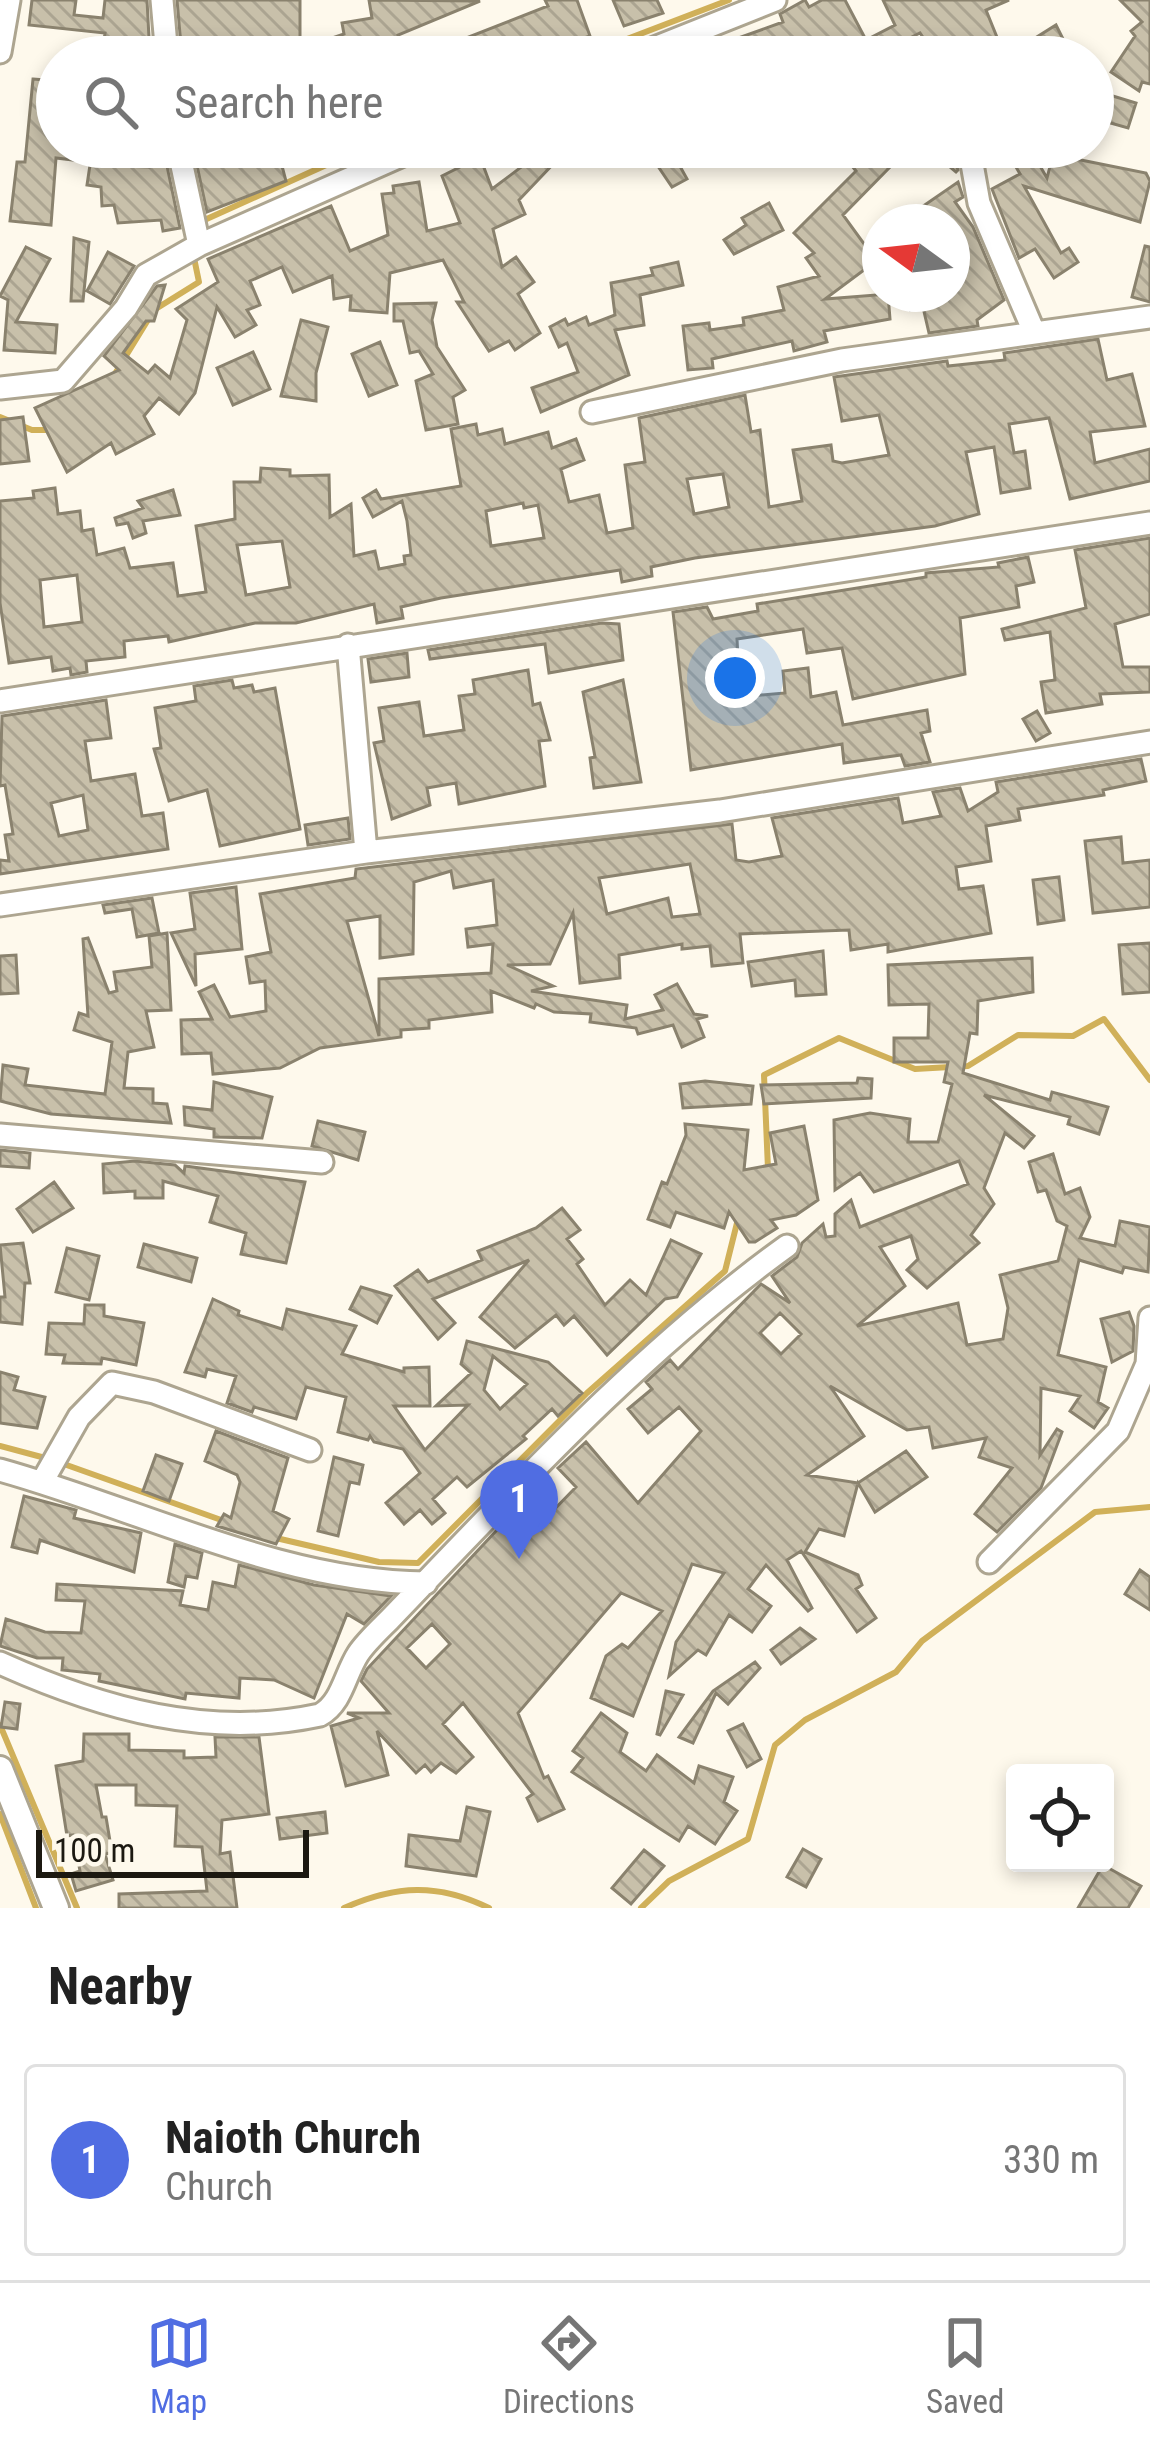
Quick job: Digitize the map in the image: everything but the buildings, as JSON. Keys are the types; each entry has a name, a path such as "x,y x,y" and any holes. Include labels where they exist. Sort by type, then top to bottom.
{"street":[{"path":"0,52 9,0"},
{"path":"162,0 165,36"},
{"path":"685,36 775,0"},
{"path":"182,168 199,245"},
{"path":"0,388 63,381 126,308 146,275 199,245 373,168"},
{"path":"973,168 980,203 1034,332"},
{"path":"592,412 842,360 1150,317"},
{"path":"0,701 1150,523"},
{"path":"348,645 366,852"},
{"path":"0,905 366,852 720,811 1150,742"},
{"path":"0,1135 322,1162"},
{"path":"0,1663 79,1696 207,1726 314,1717 329,1710 362,1649 426,1583 639,1369 734,1284 787,1246"},
{"path":"989,1562 1118,1431 1148,1364 1150,1318"},
{"path":"42,1482 79,1417 112,1383 154,1392 310,1450"},
{"path":"0,1470 170,1529 372,1581 426,1583"},
{"path":"0,1769 56,1908"}],"waterway":[{"path":"635,36 729,0"},
{"path":"200,222 320,168"},
{"path":"113,377 154,310 199,282 193,253"},
{"path":"0,417 32,430 54,430"},
{"path":"768,1169 764,1075 839,1038 915,1069 968,1066 1018,1035 1073,1036 1104,1019 1150,1080"},
{"path":"276,1538 379,1562 418,1563 587,1393 725,1271 738,1219"},
{"path":"0,1446 49,1459"},
{"path":"61,1463 224,1521"},
{"path":"641,1908 669,1881 748,1839 775,1745 805,1720 896,1672 922,1641 1095,1512 1150,1507"},
{"path":"0,1725 77,1908"},
{"path":"0,1814 36,1908"},
{"path":"344,1908 381,1895 417,1890 452,1894 489,1908"}],"place":[{"name":"Naioth Church","path":"519,1559"}]}
